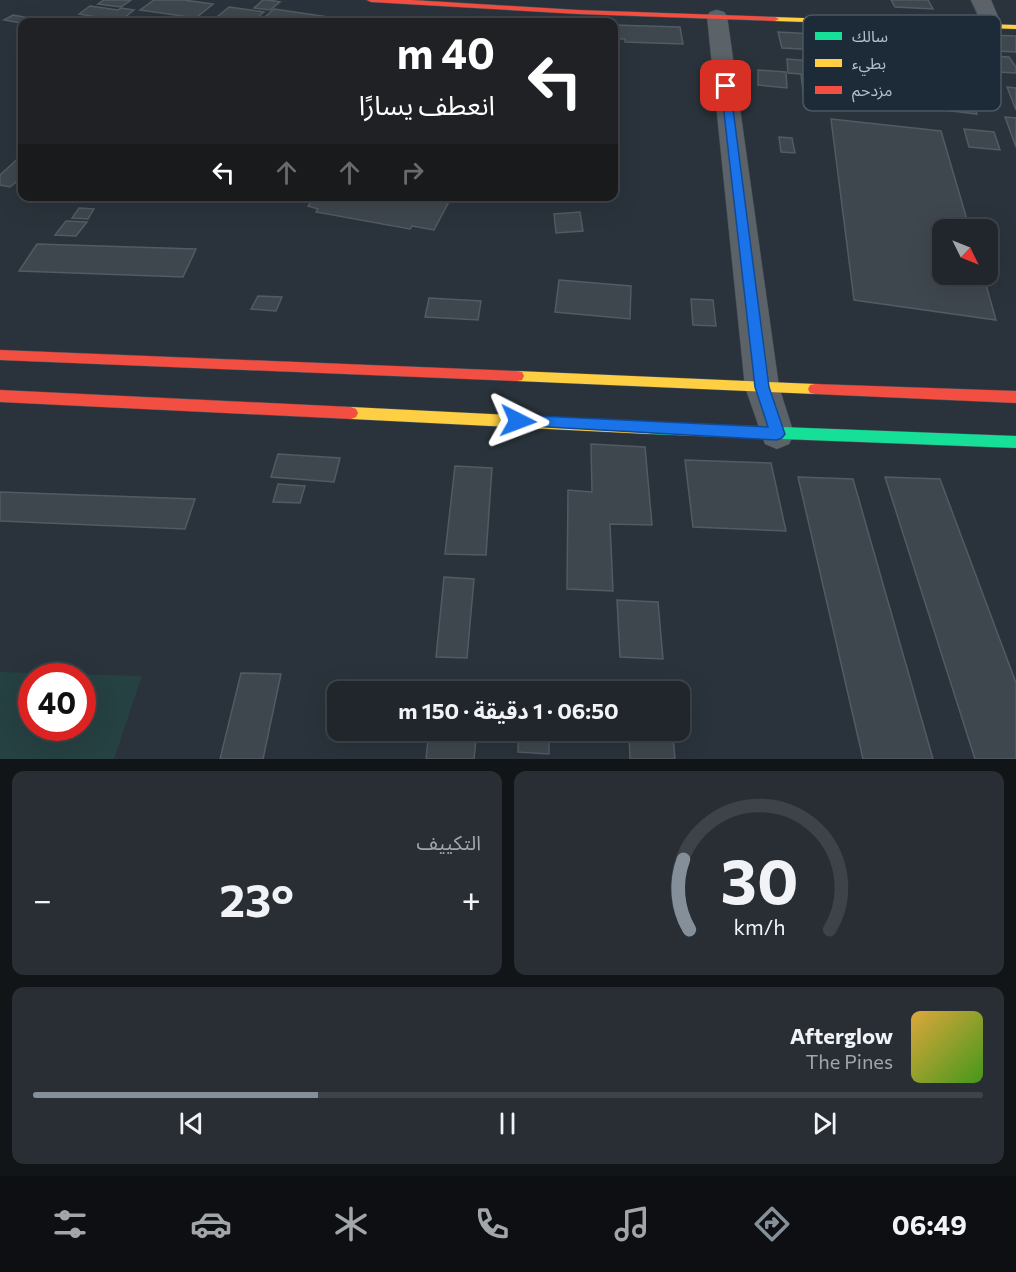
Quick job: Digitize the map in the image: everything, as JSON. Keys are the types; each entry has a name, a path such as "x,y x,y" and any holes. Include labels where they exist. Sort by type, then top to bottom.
{"street":[{"path":"371,0 578,12 803,19"},
{"path":"981,0 987,15"},
{"path":"717,16 762,387 777,434"},
{"path":"1001,26 1016,27"},
{"path":"0,355 1016,397"},
{"path":"0,396 777,434 1016,442"}],"green space":[{"path":"0,672 18,673 18,741 96,741 96,675 142,676 114,759 0,759"}],"building":[{"path":"104,0 131,0 121,7 98,4"},
{"path":"154,0 184,0 213,4 196,18 140,10"},
{"path":"263,0 280,2 270,10 254,8"},
{"path":"891,0 928,0 933,9 895,7"},
{"path":"90,6 134,10 124,18 102,18 79,14"},
{"path":"229,7 264,12 257,18 216,18"},
{"path":"274,9 336,18 264,18"},
{"path":"13,15 30,18 18,18 18,22 4,20"},
{"path":"618,25 680,27 683,44 625,42 625,39 618,39"},
{"path":"778,32 803,33 803,49 782,48"},
{"path":"1001,35 1016,36 1016,52 1001,51"},
{"path":"1001,57 1009,57 1016,67 1016,73 1001,72"},
{"path":"787,59 803,60 803,91 801,74 788,73"},
{"path":"758,70 786,72 787,88 758,85"},
{"path":"1007,87 1016,88 1016,110"},
{"path":"952,111 976,111 977,114"},
{"path":"1005,117 1016,118 1016,147"},
{"path":"831,119 941,131 967,219 932,219 932,285 986,285 996,320 854,300"},
{"path":"964,129 994,132 1000,150 969,147"},
{"path":"779,137 792,138 795,153 781,152"},
{"path":"18,159 18,180 10,187 0,185 0,175"},
{"path":"312,201 449,201 434,230 412,226 410,229 316,212 318,209 308,206"},
{"path":"79,208 94,209 88,219 72,218"},
{"path":"580,212 583,231 556,233 554,214"},
{"path":"66,221 87,222 76,236 55,235"},
{"path":"37,244 196,249 183,277 19,271"},
{"path":"559,280 631,286 630,319 555,312"},
{"path":"258,296 282,297 276,311 251,309"},
{"path":"429,298 481,301 478,320 425,317"},
{"path":"691,299 713,300 716,326 693,325"},
{"path":"591,444 645,447 652,525 610,524 613,591 567,589 568,490 592,492"},
{"path":"278,454 340,458 334,482 271,477"},
{"path":"685,460 771,463 786,531 693,527"},
{"path":"455,466 492,468 486,555 445,554"},
{"path":"798,477 853,479 933,759 863,759"},
{"path":"885,477 940,479 1016,683 1016,759 975,759"},
{"path":"278,484 305,486 300,503 273,502"},
{"path":"0,492 195,499 185,529 0,521"},
{"path":"444,577 474,579 467,658 436,657"},
{"path":"617,600 658,602 663,659 620,657"},
{"path":"241,673 281,674 263,759 220,759"},
{"path":"428,741 476,741 474,759 426,759"},
{"path":"518,741 549,741 549,754 518,752"},
{"path":"629,741 673,741 675,759 630,759"}],"traffic: fast":[{"path":"648,428 1016,442"}],"traffic: slow":[{"path":"775,19 803,20"},
{"path":"1001,27 1016,27"},
{"path":"517,376 815,389"},
{"path":"351,413 648,428"}],"traffic: jam":[{"path":"371,0 578,12 775,19"},
{"path":"0,355 517,376"},
{"path":"815,389 1016,397"},
{"path":"0,396 351,413"}],"route":[{"path":"518,421 777,434 762,387 726,86"}]}
